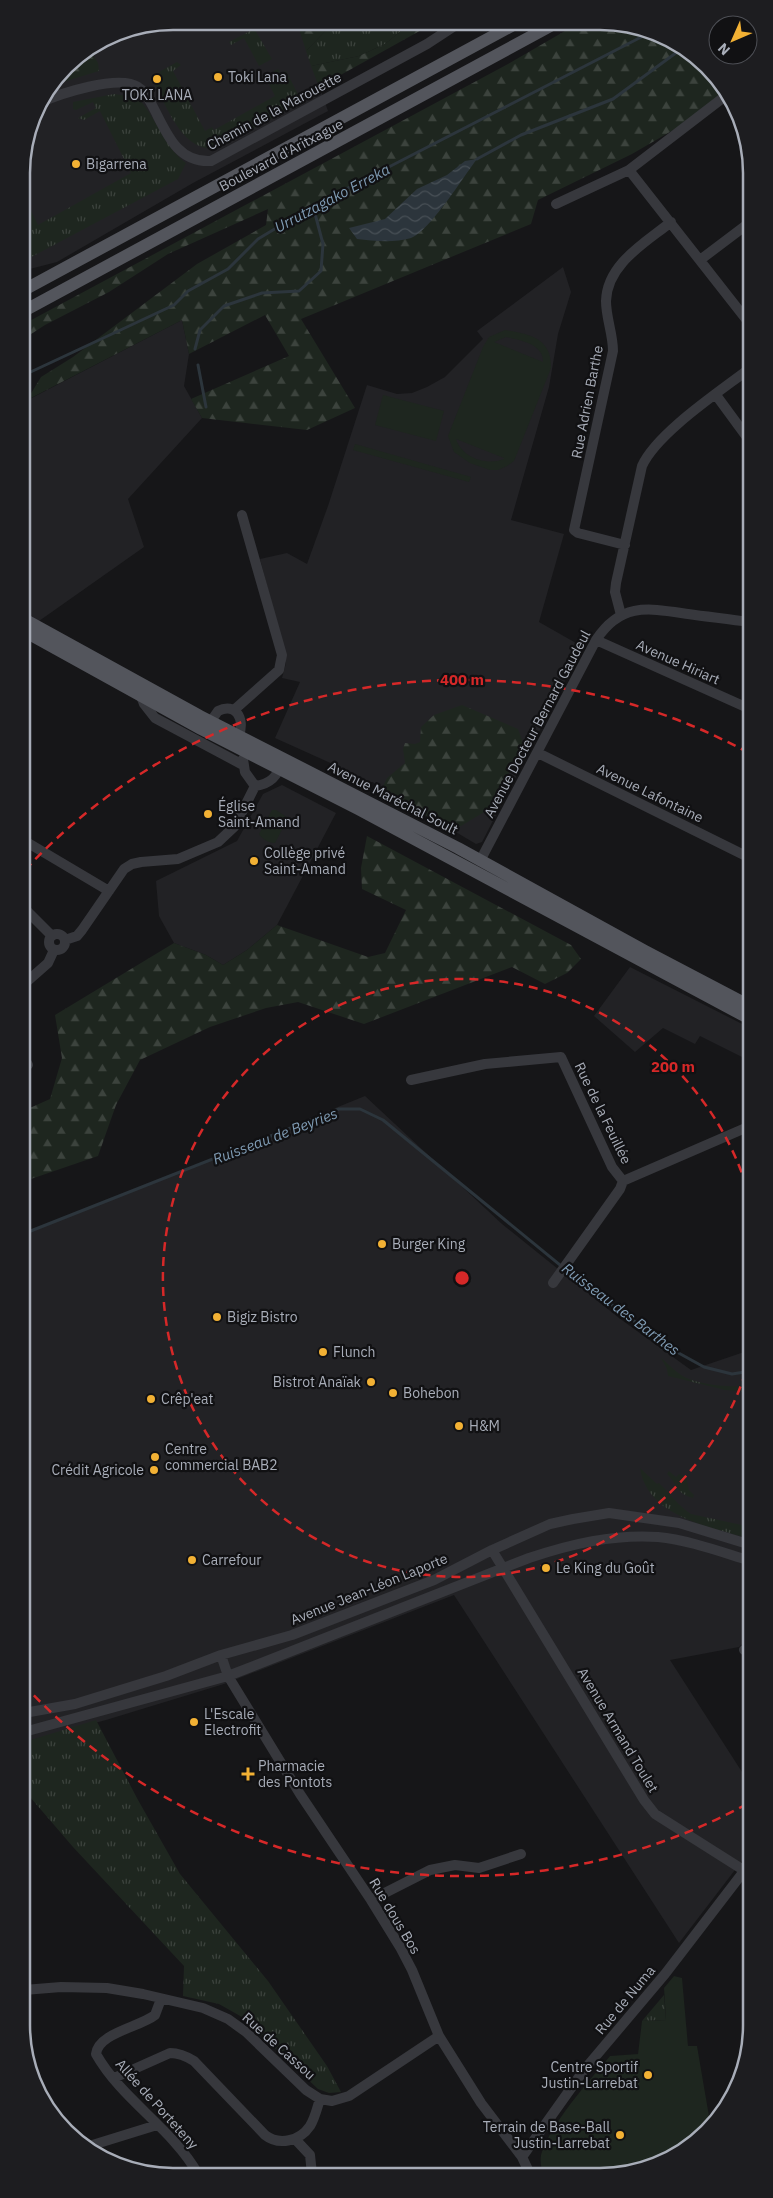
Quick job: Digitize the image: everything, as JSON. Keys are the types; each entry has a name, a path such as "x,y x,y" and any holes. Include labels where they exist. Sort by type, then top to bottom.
{"main road":[{"name":"Boulevard d'Aritxague","path":"30,287 506,30"},
{"name":"Boulevard d'Aritxague","path":"30,308 543,30"},
{"name":"Avenue Maréchal Soult","path":"30,623 210,728 239,735 281,763 458,848 644,952 743,1002"},
{"path":"30,634 141,696 210,728 243,751 281,763 743,1015"}],"street":[{"name":"Chemin de la Marouette","path":"50,99 115,82 134,85 147,95 178,150 191,159 211,161 428,44 449,30"},
{"path":"556,204 629,170 722,98"},
{"path":"629,170 743,315"},
{"name":"Rue Adrien Barthe","path":"625,545 578,533 574,530 612,352 613,340 606,303 607,292 611,280 621,264 671,222"},
{"path":"700,260 743,228"},
{"path":"621,615 615,592 616,583 642,466 647,455 658,443 743,374"},
{"path":"716,395 743,432"},
{"path":"234,710 279,670 282,655 242,515"},
{"name":"Avenue Docteur Bernard Gaudeul","path":"480,861 604,628 621,615 651,608 743,621"},
{"name":"Avenue Hiriart","path":"596,640 743,706"},
{"path":"141,696 144,704 155,718 243,764"},
{"path":"210,728 218,711 226,708 234,710 238,714 241,722 239,735"},
{"path":"243,751 245,772 255,786"},
{"name":"Avenue Lafontaine","path":"538,753 743,855"},
{"path":"255,786 268,784 281,763"},
{"path":"65,940 77,936 124,869 132,864 141,862 178,859 218,842 234,826 255,786"},
{"path":"30,845 109,891"},
{"path":"30,914 52,936"},
{"path":"52,936 60,935 65,940"},
{"path":"52,936 49,942 54,950"},
{"path":"54,950 63,948 65,940"},
{"path":"30,979 48,963 54,950"},
{"name":"Rue de la Feuillée","path":"411,1080 485,1064 561,1057 612,1167 623,1181"},
{"path":"553,1283 620,1189 623,1181 743,1129"},
{"name":"Avenue Jean-Léon Laporte","path":"30,1712 51,1709 166,1676 221,1655 292,1635 342,1617 434,1580 492,1550 550,1524 609,1513 679,1523 743,1543"},
{"path":"30,1730 228,1676 565,1546 626,1536 659,1537 691,1543 743,1559"},
{"name":"Avenue Armand Toulet","path":"492,1550 628,1774 655,1814 743,1870"},
{"name":"Rue dous Bos","path":"221,1655 228,1676 300,1794 371,1900 412,1970 439,2036 481,2102 522,2157 527,2168"},
{"path":"371,1900 430,1870 455,1865 479,1868 521,1854"},
{"name":"Rue de Numa","path":"522,2157 584,2070 665,1974 743,1874"},
{"name":"Rue de Cassou","path":"30,1990 60,1987 107,1988 203,2008 233,2022 246,2032 306,2090 320,2099 332,2102 349,2096 439,2036"},
{"name":"Allée de Porteteny","path":"161,1998 155,2015 105,2039 97,2049 96,2054 114,2078 180,2147 194,2168"},
{"path":"114,2078 155,2058 170,2053 177,2053 194,2061 272,2140 281,2142 295,2139 309,2128 320,2099"},
{"path":"94,2144 157,2124"},
{"path":"295,2139 310,2155 311,2168"}],"shaded area":[{"path":"300,30 328,111 193,183 57,262 30,269 30,163 35,136 41,118 54,93 72,72 101,49 118,41 154,31"},
{"path":"563,267 571,292 558,334 549,387 511,520 564,534 539,622 583,647 548,713 544,714 540,721 543,724 482,842 476,844 378,791 379,788 373,782 364,782 357,779 346,770 275,738 300,682 282,678 286,663 285,654 260,559 287,553 307,564 367,385 397,394 412,393 445,377 483,339 477,331"},
{"path":"182,320 189,354 184,386 202,418 128,499 144,547 30,627 30,399"},
{"name":"Collège privé Saint-Amand","path":"282,785 336,813 277,925 247,950 223,965 206,955 174,943 159,916 156,881 237,841 263,794"},
{"path":"630,967 743,1024 743,1058 700,1036 695,1044 663,1028 635,1052 594,1016"},
{"path":"365,1096 502,1224 619,1318 691,1370 743,1352 743,1643 739,1647 670,1660 743,1774 743,1859 679,1943 454,1595 224,1684 106,1720 30,1740 30,1232"}],"green space":[{"path":"255,30 272,59 259,66 244,38 231,45 229,42"},
{"path":"299,30 326,30 306,51"},
{"path":"326,30 402,30 385,44 359,56 311,66 306,51"},
{"path":"402,30 421,30 319,87 311,66 359,56 385,44"},
{"path":"567,30 619,31 655,41 672,49 701,72 720,95 687,122 632,154 538,200 531,224 301,319 355,408 307,430 202,418 191,399 289,356 265,315 189,354 182,320 30,398 30,395 41,377 73,357 197,264 266,225 268,209 168,254 109,292 30,335 30,321 508,64"},
{"path":"92,54 98,63 99,71 62,82"},
{"path":"177,62 181,65 173,71 205,131 212,127 214,130 275,96 265,76 278,69 281,74 286,71 302,102 217,148 205,148 185,136 171,116 154,83 160,79 159,72"},
{"path":"131,92 139,99 170,147 186,163 178,179 30,258 30,209 38,225 131,173 100,111 84,120 78,118 96,108 93,102 76,110 73,109 73,102 114,94 129,96"},
{"path":"505,330 522,333 537,339 548,350 551,368 514,461 498,470 490,470 470,463 454,452 448,436 483,347 489,337","holes":["506,337 524,341 535,347 540,351 543,362 494,342","456,439 504,458 504,459 490,462 476,459 469,456 459,446"]},
{"path":"383,395 444,411 436,441 375,425"},
{"path":"355,444 471,477 469,482 353,450"},
{"path":"462,705 518,729 522,740 522,753 498,790 499,803 461,826 444,825 380,792 387,778 405,763 403,749 405,743 415,744 420,742 421,727 434,715"},
{"path":"272,810 276,810 288,818 275,843 262,838 259,834"},
{"path":"367,836 571,945 581,959 567,973 545,984 512,967 364,1024 298,1002 266,1008 210,1027 140,1060 116,1105 98,1156 30,1179 30,1108 50,1099 62,1058 55,1015 174,943 206,955 223,965 247,950 277,925 368,957 385,953 406,910 362,889 361,868"},
{"path":"661,1358 689,1379 704,1383 743,1386 743,1391 725,1390 668,1376 667,1369"},
{"path":"640,1468 657,1484 659,1483 691,1514 743,1525 743,1537 683,1517 668,1509 655,1498 645,1485"},
{"path":"669,1471 676,1477 679,1474 686,1478 689,1490 694,1495 693,1498 680,1491 667,1474"},
{"path":"96,1720 180,1874 268,1981 327,2066 341,2092 329,2093 318,2089 242,2017 219,2004 183,1996 184,1966 73,1847 30,1797 30,1740"},
{"name":"Centre Sportif Justin-Larrebat","path":"674,1976 682,1978 688,2046 697,2046 709,2117 687,2139 672,2149 646,2160 610,2168 542,2168 541,2155 546,2143 561,2117 581,2090 610,2056 638,2054 642,2021 666,2020 664,1988"},
{"path":"664,1995 666,2020 642,2021"}],"water":[{"path":"477,159 427,226 411,238 391,241 357,239 349,228 385,219 417,189 447,175 465,161"}],"waterway":[{"name":"Urrutzagako Erreka","path":"30,372 174,305 188,291 228,269 258,239 313,206 642,37"},
{"path":"477,159 521,135 613,99 677,52"},
{"path":"195,349 200,330 224,306 262,293 299,291 321,271 323,244 313,206"},
{"path":"198,365 206,407"},
{"name":"Ruisseau de Beyries","path":"30,1231 339,1109 360,1109 383,1120 582,1283 675,1351 704,1367 732,1374 743,1372"}],"place":[{"name":"Toki Lana","path":"218,77"},
{"name":"TOKI LANA","path":"157,79"},
{"name":"Bigarrena","path":"76,164"},
{"name":"Église Saint-Amand","path":"208,814"},
{"name":"Collège privé Saint-Amand","path":"254,861"},
{"name":"Burger King","path":"382,1244"},
{"name":"Bigiz Bistro","path":"217,1317"},
{"name":"Flunch","path":"323,1352"},
{"name":"Bistrot Anaïak","path":"371,1382"},
{"name":"Bohebon","path":"393,1393"},
{"name":"Crêp'eat","path":"151,1399"},
{"name":"H&M","path":"459,1426"},
{"name":"Centre commercial BAB2","path":"155,1457"},
{"name":"Crédit Agricole","path":"154,1470"},
{"name":"Carrefour","path":"192,1560"},
{"name":"Le King du Goût","path":"546,1568"},
{"name":"L'Escale Electrofit","path":"194,1722"},
{"name":"Pharmacie des Pontots","path":"248,1774"},
{"name":"Centre Sportif Justin-Larrebat","path":"648,2075"},
{"name":"Terrain de Base-Ball Justin-Larrebat","path":"620,2135"}],"water label":[{"name":"Ruisseau des Barthes","path":"621,1309"}]}
